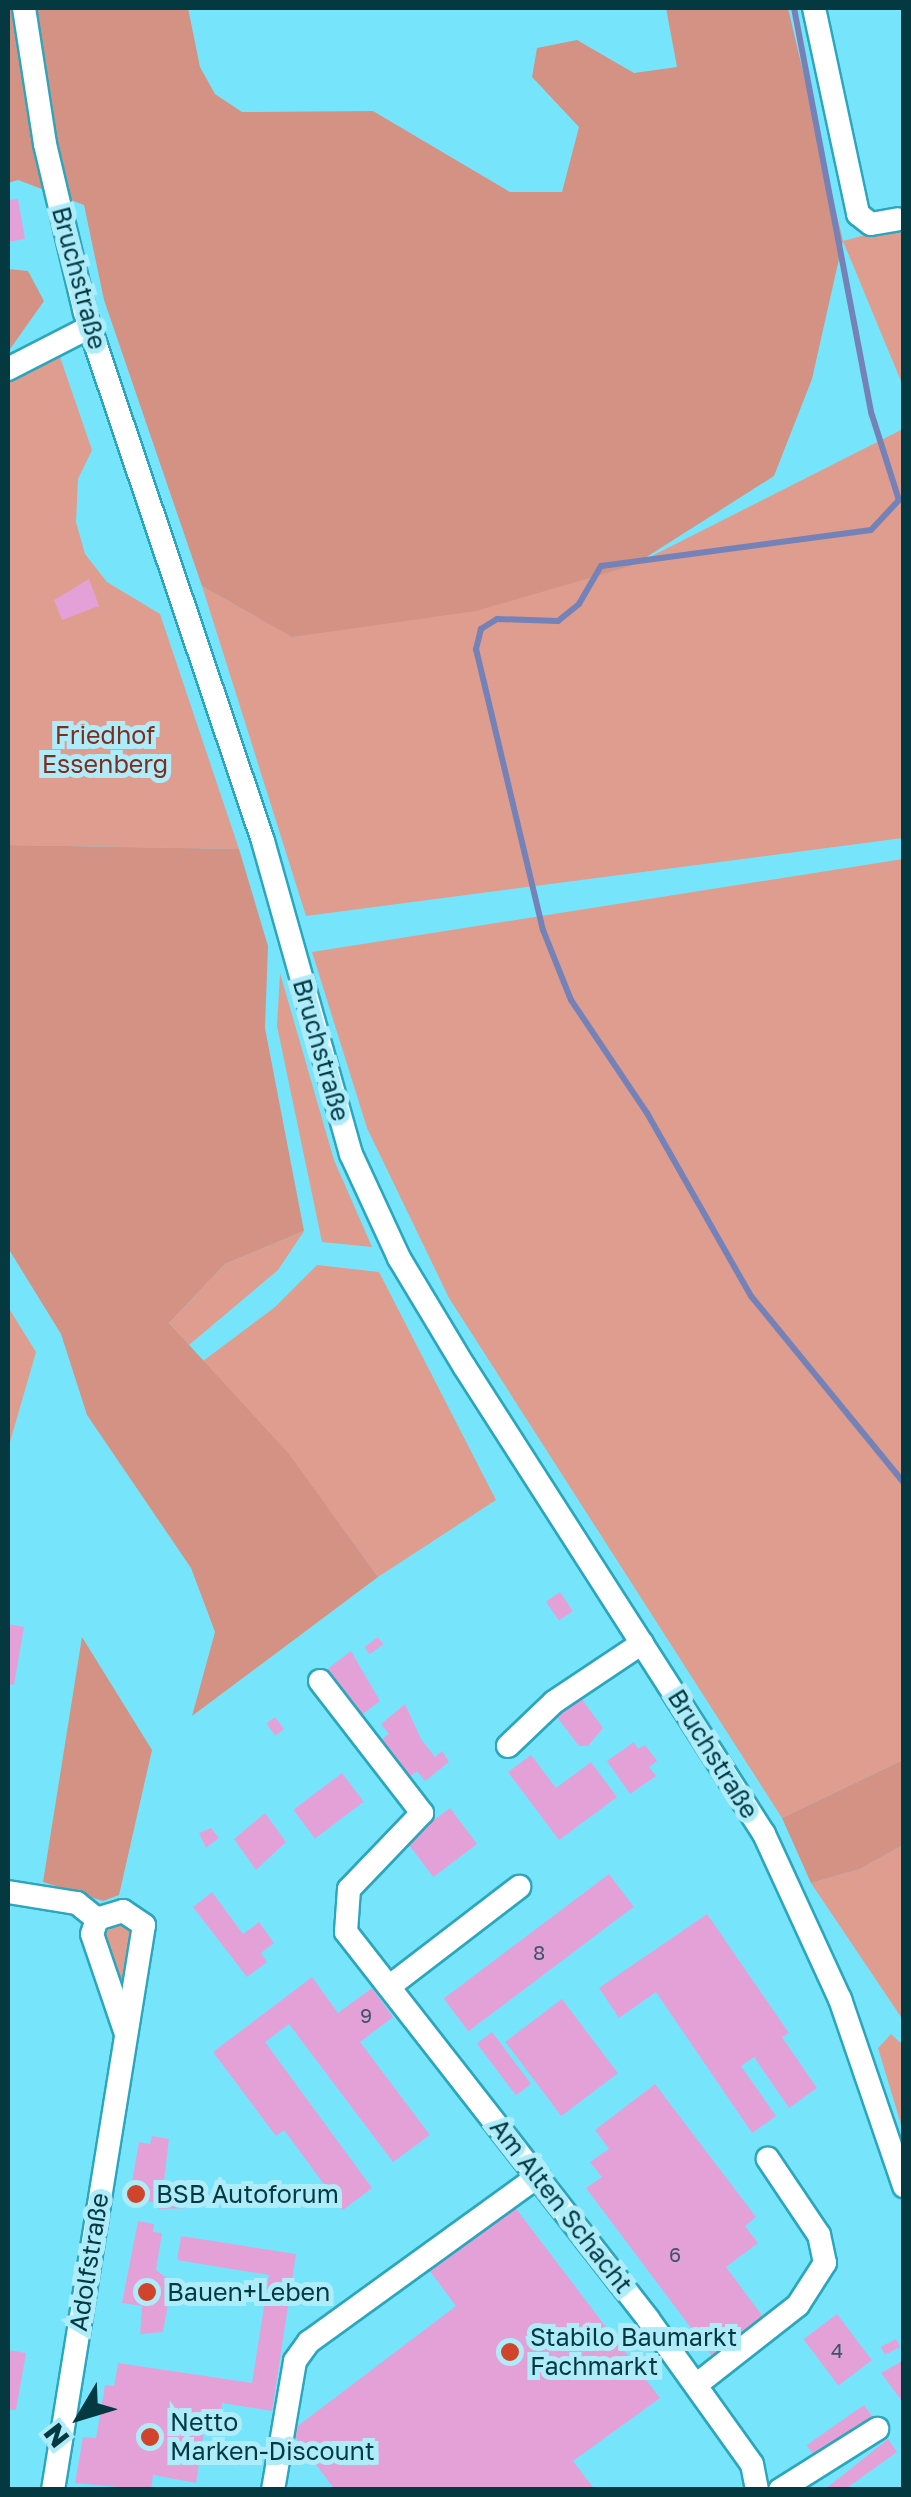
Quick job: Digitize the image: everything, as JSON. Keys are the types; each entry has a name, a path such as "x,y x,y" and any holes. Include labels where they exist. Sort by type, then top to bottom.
{"street":[{"name":"Bruchstraße","path":"24,8 44,144 90,328 263,840 351,1154 445,1335 764,1834 840,1999 904,2186"},
{"path":"814,8 858,214 870,224 898,219"},
{"path":"8,369 90,328"},
{"path":"508,1746 554,1702 642,1643"},
{"name":"Am Alten Schacht","path":"320,1682 422,1813 348,1889 346,1932 696,2385 752,2464 757,2490"},
{"path":"390,1986 520,1887"},
{"path":"8,1892 77,1903 97,1919"},
{"name":"Adolfstraße","path":"53,2490 144,1925 122,1911 97,1919 92,1934 126,2034"},
{"path":"696,2385 798,2305 825,2263 819,2235 768,2159"},
{"path":"273,2490 295,2362 308,2342 538,2176"},
{"path":"780,2490 877,2430"}],"green space":[{"path":"903,225 903,386 843,241"},
{"name":"Friedhof Essenberg","path":"59,354 92,450 78,479 76,522 85,554 107,582 160,614 239,849 8,845 8,378"},
{"path":"903,429 903,838 306,916 202,586 293,637 634,565"},
{"path":"903,859 903,1760 782,1818 449,1298 367,1128 312,952"},
{"path":"280,973 334,1160 372,1247 322,1242 277,1026"},
{"path":"304,1231 278,1270 189,1345 169,1323 225,1264"},
{"path":"317,1265 379,1272 496,1500 378,1577 289,1455 203,1361 275,1307"},
{"path":"8,1307 36,1352 8,1449"},
{"path":"903,1845 903,2020 811,1883 860,1869"},
{"path":"121,1924 133,1930 123,2005 103,1933"},
{"path":"891,2034 903,2045 903,2131 878,2048"}],"shaded area":[{"path":"8,8 188,8 200,67 215,94 242,112 373,111 510,192 562,192 579,127 532,77 537,48 577,40 634,73 677,67 666,8 788,8 843,241 812,379 774,476 634,565 476,611 292,637 202,586 104,300 84,205 18,180 8,183"},
{"path":"8,269 28,271 44,301 8,352"},
{"path":"8,845 239,849 268,946 265,1028 304,1231 225,1264 169,1323 289,1454 378,1577 192,1716 215,1632 191,1568 87,1415 61,1334 8,1248"},
{"path":"82,1637 152,1750 119,1895 103,1901 43,1882"},
{"path":"903,1760 903,1845 860,1869 811,1883 782,1818"}],"building":[{"path":"18,199 25,239 8,242 8,200"},
{"path":"89,579 99,606 62,620 54,600"},
{"path":"560,1592 573,1611 559,1621 546,1602"},
{"path":"8,1624 24,1627 14,1685 8,1684"},
{"path":"378,1637 383,1644 370,1654 364,1647"},
{"path":"351,1651 380,1701 360,1716 325,1671"},
{"path":"581,1698 603,1728 588,1746 579,1746 556,1716"},
{"path":"405,1704 421,1739 435,1757 442,1751 449,1762 425,1781 417,1771 408,1778 379,1741 389,1734 381,1724"},
{"path":"275,1717 284,1729 275,1736 266,1724"},
{"path":"634,1742 638,1749 645,1745 657,1761 649,1767 656,1776 630,1794 607,1761"},
{"path":"531,1755 556,1788 591,1762 617,1797 559,1840 508,1772"},
{"path":"342,1773 364,1802 315,1838 293,1810"},
{"path":"450,1808 477,1844 433,1877 406,1841"},
{"path":"265,1813 286,1842 256,1870 234,1839"},
{"path":"211,1828 219,1838 206,1848 199,1833"},
{"path":"609,1874 634,1907 468,2031 444,1999"},
{"path":"212,1892 243,1934 259,1922 274,1943 261,1953 267,1962 247,1977 193,1907"},
{"path":"707,1914 789,2033 782,2037 817,2088 789,2108 754,2057 741,2066 776,2116 752,2133 656,1992 619,2018 599,1988"},
{"path":"312,1977 338,2013 372,1988 393,2017 360,2042 430,2135 393,2162 289,2024 265,2042 372,2188 343,2210 284,2130 276,2136 213,2052"},
{"path":"562,1999 618,2073 561,2116 505,2042"},
{"path":"492,2032 531,2084 516,2095 477,2043"},
{"path":"655,2084 756,2217 745,2226 758,2243 726,2267 764,2318 712,2356 586,2188 602,2177 590,2162 609,2149 595,2130"},
{"path":"152,2136 169,2139 163,2188 194,2187 191,2208 159,2209 160,2203 129,2199 139,2142 150,2144"},
{"name":"Stabilo Baumarkt Fachmarkt","path":"514,2206 660,2398 573,2461 595,2490 335,2490 291,2431 456,2306 429,2270"},
{"name":"Bauen+Leben","path":"138,2221 154,2224 153,2232 162,2233 156,2270 172,2282 163,2332 140,2334 142,2306 122,2303"},
{"path":"181,2236 296,2254 272,2411 222,2403 218,2432 204,2430 196,2483 153,2475 151,2490 75,2483 83,2437 96,2438 105,2385 114,2386 118,2363 252,2383 269,2275 177,2260"},
{"path":"837,2314 872,2360 838,2386 803,2339"},
{"path":"896,2339 900,2347 885,2355 881,2347"},
{"path":"8,2350 26,2353 16,2410 8,2409"},
{"path":"904,2360 904,2404 881,2373"},
{"path":"864,2405 873,2418 816,2458 807,2445"},
{"path":"888,2439 897,2452 844,2490 824,2490"}],"waterway":[{"path":"794,8 872,415 899,500 871,530 601,566 579,604 558,621 497,619 481,629 476,649 543,930 571,1000 647,1113 751,1296 904,1483"}],"place":[{"name":"BSB Autoforum","path":"136,2194"},
{"name":"Bauen+Leben","path":"147,2292"},
{"name":"Stabilo Baumarkt Fachmarkt","path":"510,2352"},
{"name":"Netto Marken-Discount","path":"150,2437"}]}
